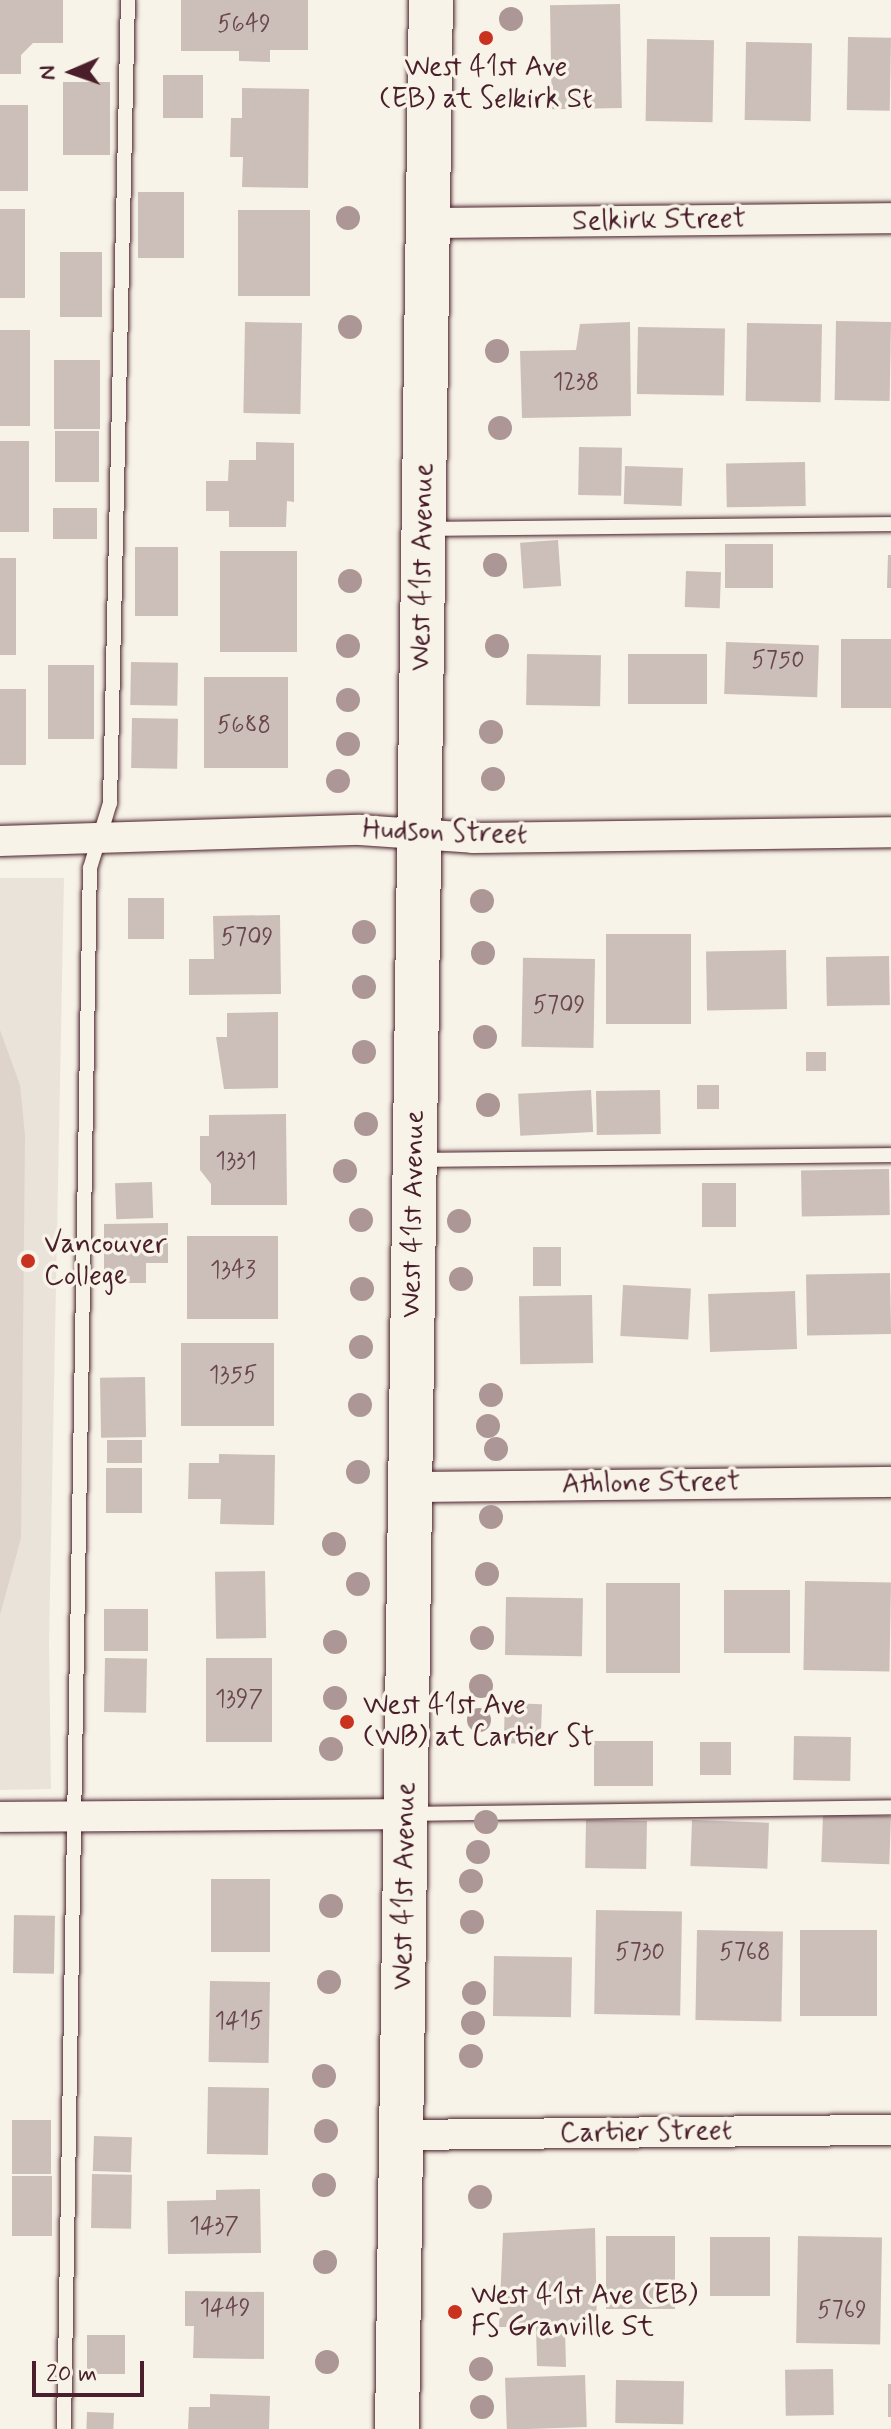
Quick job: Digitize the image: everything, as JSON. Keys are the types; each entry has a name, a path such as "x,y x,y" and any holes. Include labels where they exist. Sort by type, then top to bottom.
{"main road":[{"name":"West 41st Avenue","path":"397,2429 431,0"}],"street":[{"name":"Selkirk Street","path":"428,223 891,218"},
{"name":"Hudson Street","path":"0,841 99,837 419,834 473,838 891,832"},
{"name":"Athlone Street","path":"410,1487 891,1482"},
{"path":"0,1817 406,1814"},
{"name":"Cartier Street","path":"401,2135 891,2130"}],"lane":[{"path":"64,2429 90,884 99,837 110,803 128,0"},
{"path":"424,529 891,524"},
{"path":"414,1161 891,1155"},
{"path":"406,1814 891,1807"}],"shaded area":[{"name":"Vancouver College","path":"0,878 64,878 49,1643 51,1789 0,1790"},
{"path":"0,1030 20,1085 25,1135 21,1538 0,1615"}],"building":[{"path":"0,0 63,0 63,43 33,43 21,55 21,74 0,74"},
{"path":"181,0 308,0 308,50 270,50 270,62 239,61 239,51 181,51"},
{"path":"620,4 622,108 552,109 550,5"},
{"path":"848,37 891,38 890,111 847,110"},
{"path":"647,39 714,40 713,122 646,121"},
{"path":"746,42 812,43 811,121 745,120"},
{"path":"163,75 203,75 203,118 163,118"},
{"path":"63,82 110,82 110,155 63,155"},
{"path":"242,88 309,89 308,188 242,187 243,157 230,157 231,118 242,118"},
{"path":"0,105 28,105 28,191 0,191"},
{"path":"138,192 184,192 184,258 138,258"},
{"path":"0,209 25,209 25,298 0,298"},
{"path":"238,210 310,210 310,296 238,296"},
{"path":"60,252 102,252 102,317 60,317"},
{"path":"836,321 891,322 890,401 835,400"},
{"path":"245,322 302,323 300,414 243,413"},
{"path":"630,322 631,416 522,418 520,351 576,350 580,324"},
{"path":"747,323 822,324 821,402 746,401"},
{"path":"638,327 725,329 724,396 637,394"},
{"path":"0,330 30,330 30,426 0,426"},
{"path":"54,360 100,360 100,429 54,429"},
{"path":"55,431 99,431 99,482 55,482"},
{"path":"0,441 29,441 29,532 0,532"},
{"path":"256,442 294,443 294,502 287,501 286,527 229,527 229,511 206,511 206,481 228,481 229,460 256,460"},
{"path":"579,447 622,448 621,496 578,495"},
{"path":"805,462 806,506 727,507 726,463"},
{"path":"625,466 683,468 682,506 624,504"},
{"path":"53,508 97,508 97,539 53,539"},
{"path":"558,540 561,586 523,589 520,543"},
{"path":"725,544 773,544 773,588 725,588"},
{"path":"135,547 178,547 178,616 135,616"},
{"path":"220,551 297,551 297,652 220,652"},
{"path":"888,555 891,555 891,588 887,588"},
{"path":"0,558 16,558 16,655 0,655"},
{"path":"686,571 721,572 720,608 685,607"},
{"path":"841,639 891,639 891,708 841,708"},
{"path":"726,642 819,645 817,697 724,694"},
{"path":"527,654 601,655 600,706 526,705"},
{"path":"628,654 707,654 707,704 628,704"},
{"path":"131,662 178,663 177,706 130,705"},
{"path":"48,665 94,665 94,739 48,739"},
{"path":"204,677 288,677 288,768 204,768"},
{"path":"0,689 26,689 26,765 0,765"},
{"path":"132,718 178,719 177,769 131,768"},
{"path":"128,898 164,898 164,939 128,939"},
{"path":"280,915 281,994 189,995 189,959 214,959 213,916"},
{"path":"606,934 691,934 691,1024 606,1024"},
{"path":"786,950 787,1009 707,1010 706,951"},
{"path":"889,956 890,1005 827,1006 826,957"},
{"path":"523,958 595,959 593,1048 521,1047"},
{"path":"278,1012 278,1088 224,1089 216,1037 227,1037 227,1013"},
{"path":"806,1052 826,1052 826,1071 806,1071"},
{"path":"697,1085 719,1085 719,1109 697,1109"},
{"path":"591,1090 593,1132 520,1136 518,1094"},
{"path":"660,1090 661,1134 597,1135 596,1091"},
{"path":"286,1114 287,1205 211,1205 211,1184 200,1170 200,1136 209,1136 209,1115"},
{"path":"889,1169 890,1215 802,1217 801,1171"},
{"path":"152,1182 153,1218 116,1219 115,1183"},
{"path":"702,1183 736,1183 736,1227 702,1227"},
{"path":"168,1223 168,1263 146,1263 146,1283 104,1283 104,1224"},
{"path":"187,1236 278,1236 278,1319 187,1319"},
{"path":"533,1247 561,1247 561,1286 533,1286"},
{"path":"890,1273 891,1334 807,1335 806,1274"},
{"path":"623,1285 691,1289 688,1339 620,1336"},
{"path":"795,1291 797,1349 710,1352 708,1294"},
{"path":"592,1295 593,1363 520,1364 519,1296"},
{"path":"181,1343 274,1343 274,1426 181,1426"},
{"path":"145,1377 146,1437 101,1438 100,1378"},
{"path":"107,1440 142,1440 142,1463 107,1463"},
{"path":"219,1454 275,1455 274,1525 220,1524 221,1499 188,1499 189,1463 219,1463"},
{"path":"106,1468 142,1468 142,1513 106,1513"},
{"path":"265,1571 266,1638 216,1639 215,1572"},
{"path":"805,1581 891,1583 889,1671 803,1670"},
{"path":"606,1583 680,1583 680,1673 606,1673"},
{"path":"724,1590 790,1590 790,1653 724,1653"},
{"path":"506,1597 583,1598 582,1656 505,1655"},
{"path":"104,1609 148,1609 148,1651 104,1651"},
{"path":"105,1658 147,1659 146,1713 104,1712"},
{"path":"206,1658 272,1658 272,1742 206,1742"},
{"path":"505,1703 542,1704 541,1744 504,1743"},
{"path":"794,1736 851,1737 850,1781 793,1780"},
{"path":"594,1741 653,1741 653,1786 594,1786"},
{"path":"700,1742 731,1742 731,1775 700,1775"},
{"path":"823,1814 891,1816 889,1864 821,1862"},
{"path":"586,1820 647,1821 646,1869 585,1868"},
{"path":"692,1820 769,1823 767,1869 690,1866"},
{"path":"211,1879 270,1879 270,1952 211,1952"},
{"path":"596,1910 682,1912 680,2015 594,2014"},
{"path":"14,1915 55,1916 54,1974 13,1973"},
{"path":"697,1930 783,1932 781,2021 695,2020"},
{"path":"800,1930 877,1930 877,2016 800,2016"},
{"path":"494,1956 572,1957 571,2017 493,2016"},
{"path":"210,1981 270,1982 269,2063 209,2062"},
{"path":"208,2087 269,2088 268,2155 207,2154"},
{"path":"12,2120 51,2120 51,2174 12,2174"},
{"path":"94,2136 132,2137 131,2172 93,2171"},
{"path":"92,2174 132,2175 131,2229 91,2228"},
{"path":"12,2176 52,2176 52,2236 12,2236"},
{"path":"260,2189 261,2253 168,2254 167,2201 216,2200 216,2190"},
{"path":"595,2228 597,2327 565,2328 566,2367 537,2366 536,2327 499,2327 503,2233"},
{"path":"606,2236 675,2236 675,2309 606,2309"},
{"path":"798,2236 882,2237 880,2344 796,2343"},
{"path":"710,2237 770,2237 770,2296 710,2296"},
{"path":"185,2291 264,2292 264,2359 193,2358 194,2326 185,2326"},
{"path":"87,2335 125,2335 125,2374 87,2374"},
{"path":"833,2369 834,2415 786,2416 785,2370"},
{"path":"585,2375 587,2427 507,2429 505,2378"},
{"path":"616,2380 684,2381 683,2424 615,2423"},
{"path":"888,2384 891,2384 891,2417 888,2417"},
{"path":"210,2394 270,2396 269,2429 188,2429 189,2407 210,2407"},
{"path":"87,2412 114,2413 113,2429 86,2429"}],"place":[{"name":"West 41st Ave (EB) at Selkirk St","path":"486,38"},
{"name":"Vancouver College","path":"28,1261"},
{"name":"West 41st Ave (WB) at Cartier St","path":"347,1722"},
{"name":"West 41st Ave (EB) FS Granville St","path":"455,2312"}]}
